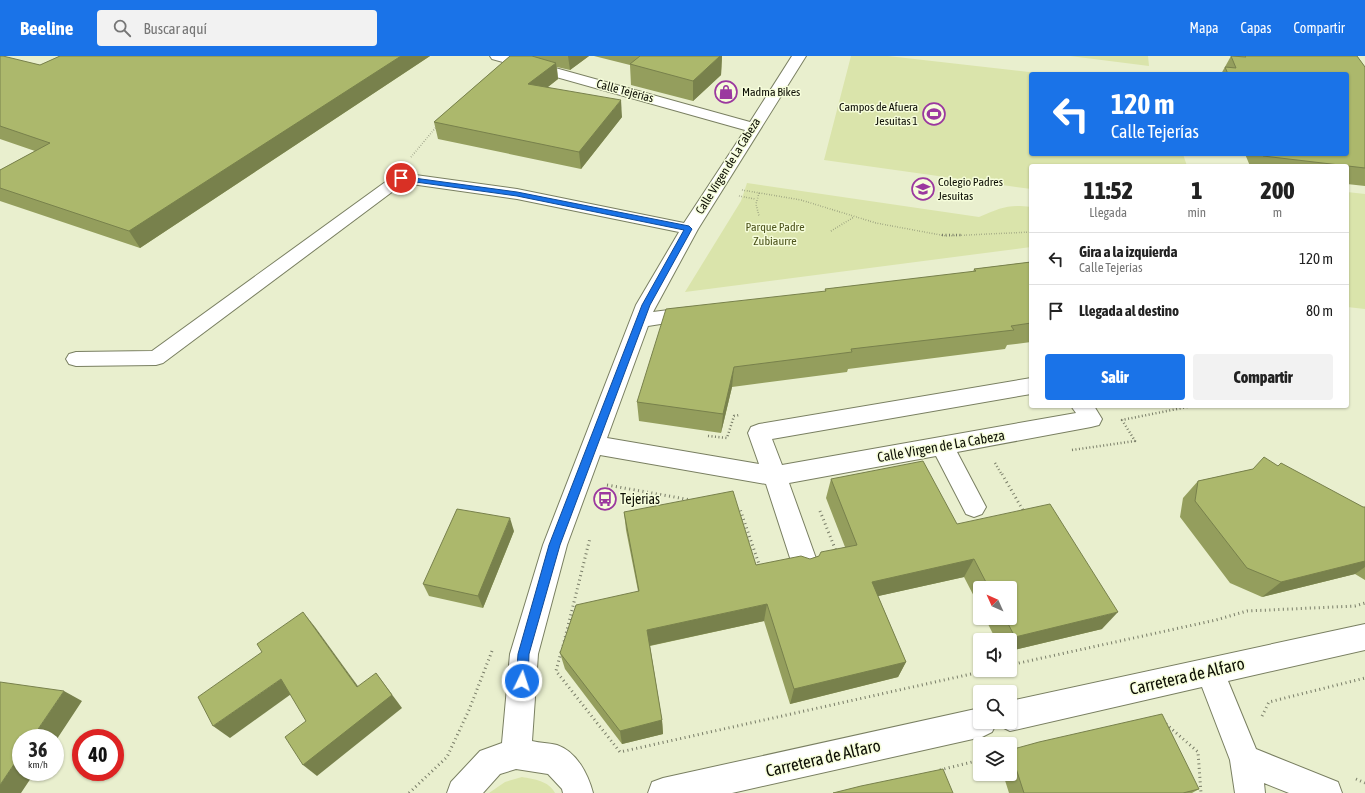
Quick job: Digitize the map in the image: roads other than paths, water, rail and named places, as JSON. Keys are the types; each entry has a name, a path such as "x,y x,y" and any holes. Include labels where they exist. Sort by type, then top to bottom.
{"street":[{"name":"Calle Tejerías","path":"497,56 752,127"},
{"name":"Calle Virgen de La Cabeza","path":"516,754 524,654 554,545 646,305 689,229 747,138 752,127 799,56"},
{"path":"76,359 156,358 401,178 517,194 689,229"},
{"path":"640,320 709,311"},
{"path":"804,562 759,433 1029,386"},
{"name":"Calle Virgen de La Cabeza","path":"593,444 775,476 1091,419 1083,408"},
{"path":"942,446 974,507"},
{"name":"Carretera de Alfaro","path":"1017,714 1365,637"},
{"path":"1210,671 1245,760 1250,793"},
{"name":"Carretera de Alfaro","path":"664,793 973,724"},
{"path":"462,793 491,762 516,754 556,760 575,781 578,793"},
{"path":"1245,760 1327,793"}],"place":[{"name":"Madma Bikes","path":"726,92"},
{"name":"Campos de Afuera Jesuitas 1","path":"934,114"},
{"name":"Colegio Padres Jesuitas","path":"923,189"},
{"name":"Tejerias","path":"605,499"}],"park label":[{"name":"Parque Padre Zubiaurre","path":"775,234"}]}
